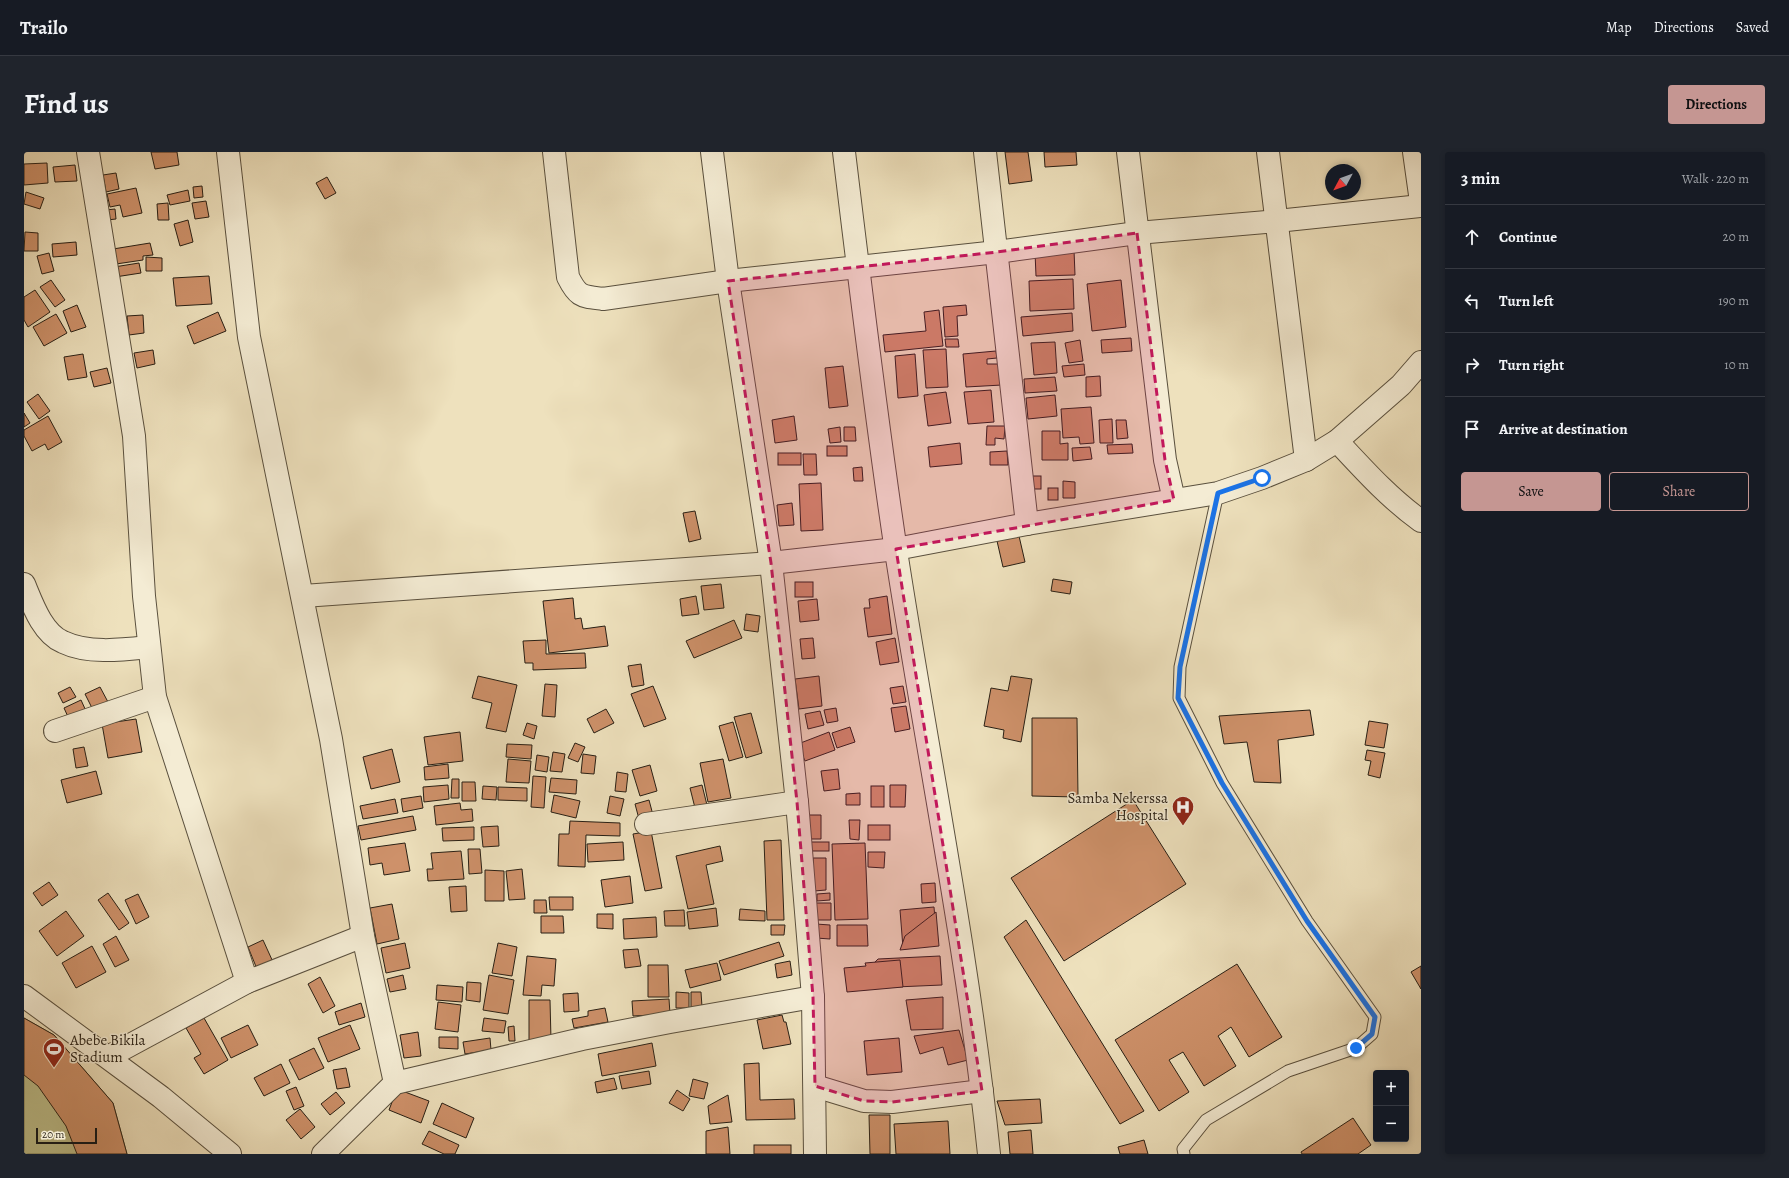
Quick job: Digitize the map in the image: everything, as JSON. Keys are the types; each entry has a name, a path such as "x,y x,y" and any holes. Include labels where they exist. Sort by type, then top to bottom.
{"street":[{"path":"88,152 134,436 144,596 155,697 247,982"},
{"path":"228,152 249,337 331,739 363,936 395,1083"},
{"path":"554,152 568,277 575,292 587,297 603,299 728,281 997,252 1137,233 1277,221 1421,206"},
{"path":"712,152 728,281 771,563 797,802 813,997 815,1154"},
{"path":"844,152 896,549 967,981 989,1154"},
{"path":"985,152 1028,524"},
{"path":"1128,152 1165,460 1174,500"},
{"path":"1268,152 1306,460"},
{"path":"1414,152 1421,202"},
{"path":"303,596 771,563 896,549 1028,524 1218,493 1262,478 1306,460 1337,441 1401,385 1421,362"},
{"path":"1337,441 1380,488 1404,509 1421,521"},
{"path":"24,584 36,612 48,630 62,642 91,649 119,650 149,647"},
{"path":"56,731 155,697"},
{"path":"646,824 797,802"},
{"path":"108,1057 247,982 363,936"},
{"path":"24,996 108,1057 230,1154"},
{"path":"328,1152 395,1083 582,1039 813,997"},
{"path":"815,1086 864,1101 892,1102 982,1092"}],"lane":[{"path":"1184,1154 1183,1149 1206,1120 1288,1071 1356,1048 1372,1034 1375,1017 1307,921 1222,783 1178,698 1180,667 1218,493"}],"highlighted area":[{"path":"1137,233 1165,460 1174,500 896,549 982,1091 892,1102 864,1101 815,1086 813,997 797,802 771,563 728,281 997,252"}],"green space":[{"name":"Abebe Bikila Stadium","path":"24,1018 54,1035 113,1103 127,1154 24,1154"}],"building":[{"path":"151,152 177,152 179,165 155,169"},
{"path":"1005,152 1028,152 1032,181 1009,184"},
{"path":"1044,152 1076,152 1077,165 1045,167"},
{"path":"47,163 48,183 24,185 24,164"},
{"path":"75,165 77,181 55,182 53,167"},
{"path":"116,173 119,189 106,192 103,175"},
{"path":"327,177 336,193 325,199 316,183"},
{"path":"202,186 203,197 194,198 193,187"},
{"path":"136,188 142,213 123,217 120,205 110,207 107,194"},
{"path":"188,190 190,201 170,205 167,195"},
{"path":"26,192 44,198 40,209 24,204"},
{"path":"206,201 209,217 195,219 192,203"},
{"path":"168,203 169,220 158,220 157,204"},
{"path":"115,209 116,219 107,220 106,210"},
{"path":"188,220 193,242 180,246 174,224"},
{"path":"25,232 38,233 38,251 24,251"},
{"path":"76,242 77,255 53,257 52,244"},
{"path":"150,243 153,255 143,256 143,260 116,264 113,249"},
{"path":"1074,250 1075,275 1036,276 1035,252"},
{"path":"49,253 54,271 42,274 37,256"},
{"path":"146,257 162,258 162,271 146,271"},
{"path":"139,263 141,273 115,277 114,267"},
{"path":"209,276 212,304 176,306 173,278"},
{"path":"1073,279 1074,309 1030,311 1029,281"},
{"path":"51,280 65,300 55,307 40,287"},
{"path":"1121,280 1126,327 1092,331 1087,284"},
{"path":"35,290 50,312 28,327 24,320 24,297"},
{"path":"77,305 86,327 71,332 63,311"},
{"path":"966,305 967,315 957,316 958,336 945,337 943,307"},
{"path":"939,310 943,346 885,352 883,335 926,331 924,312"},
{"path":"218,312 226,331 194,344 187,326"},
{"path":"1072,313 1073,331 1023,336 1021,317"},
{"path":"56,314 67,333 44,346 33,327"},
{"path":"143,315 144,333 129,335 127,316"},
{"path":"1131,338 1132,351 1102,353 1101,340"},
{"path":"945,339 958,339 959,347 946,347"},
{"path":"1080,340 1083,361 1069,363 1065,343"},
{"path":"1055,342 1057,373 1034,375 1031,343"},
{"path":"946,349 948,387 926,388 923,350"},
{"path":"153,350 155,364 137,368 134,353"},
{"path":"996,351 997,358 987,359 987,364 1000,364 1002,385 966,387 963,354"},
{"path":"83,354 87,377 68,380 64,357"},
{"path":"915,354 918,396 898,398 895,356"},
{"path":"1084,364 1085,375 1064,377 1062,366"},
{"path":"843,366 848,406 829,408 825,368"},
{"path":"107,368 111,383 94,387 90,372"},
{"path":"1100,376 1101,396 1086,397 1086,377"},
{"path":"1055,377 1057,391 1025,393 1024,379"},
{"path":"991,390 994,422 968,424 964,392"},
{"path":"946,392 951,423 928,426 924,395"},
{"path":"38,394 50,411 39,419 27,402"},
{"path":"1055,395 1057,416 1028,419 1026,398"},
{"path":"1091,407 1094,443 1080,444 1079,437 1063,438 1061,409"},
{"path":"24,413 30,423 24,427"},
{"path":"48,416 62,442 48,450 45,444 32,451 24,436 24,430"},
{"path":"794,416 797,440 775,443 772,420"},
{"path":"1112,419 1113,443 1100,443 1099,420"},
{"path":"1116,420 1126,420 1128,438 1117,439"},
{"path":"987,426 1005,426 1004,439 995,438 995,445 986,445"},
{"path":"840,427 841,442 830,443 828,429"},
{"path":"844,427 855,427 856,441 844,441"},
{"path":"1042,431 1060,431 1060,444 1068,443 1068,460 1042,460"},
{"path":"960,443 962,464 930,467 928,447"},
{"path":"1132,444 1133,453 1108,454 1107,445"},
{"path":"827,446 847,446 847,456 827,456"},
{"path":"1090,447 1092,459 1073,461 1072,448"},
{"path":"1007,451 1008,465 990,465 990,452"},
{"path":"778,453 801,453 801,465 778,465"},
{"path":"803,454 816,454 817,475 804,475"},
{"path":"862,467 863,481 854,481 853,468"},
{"path":"1029,476 1041,476 1041,489 1029,489"},
{"path":"1063,481 1075,482 1075,498 1063,498"},
{"path":"821,483 823,530 801,531 799,484"},
{"path":"1048,488 1058,488 1058,500 1048,500"},
{"path":"792,503 794,525 779,526 777,505"},
{"path":"695,511 701,539 689,542 683,513"},
{"path":"1019,536 1025,562 1003,567 997,541"},
{"path":"1053,579 1072,582 1070,594 1051,591"},
{"path":"795,582 813,582 813,597 795,597"},
{"path":"721,584 724,608 704,610 701,586"},
{"path":"696,596 699,614 682,616 680,599"},
{"path":"887,596 892,634 868,637 864,608 870,608 869,599"},
{"path":"573,598 575,619 581,618 583,629 605,626 608,646 549,653 543,601"},
{"path":"817,599 819,620 800,622 798,601"},
{"path":"746,614 760,616 758,632 744,630"},
{"path":"734,620 742,638 694,658 686,641"},
{"path":"813,638 815,658 802,659 800,639"},
{"path":"895,638 899,662 880,665 876,642"},
{"path":"546,640 546,654 585,653 586,668 533,670 533,663 525,663 523,641"},
{"path":"641,664 644,685 632,687 628,666"},
{"path":"478,676 517,685 506,732 486,728 492,703 472,698"},
{"path":"819,676 822,706 799,709 795,679"},
{"path":"1011,676 1032,679 1021,742 1003,738 1004,730 984,726 991,688 1008,691"},
{"path":"545,684 557,685 555,717 542,716"},
{"path":"653,686 666,719 644,727 631,694"},
{"path":"903,686 906,702 893,704 890,688"},
{"path":"70,687 76,697 63,703 58,693"},
{"path":"100,687 108,702 93,710 85,694"},
{"path":"81,700 86,711 69,719 64,708"},
{"path":"906,706 910,729 895,732 891,708"},
{"path":"836,708 838,721 827,723 824,710"},
{"path":"606,709 614,723 594,733 587,719"},
{"path":"1310,710 1314,735 1278,740 1281,783 1254,782 1247,742 1224,744 1219,716"},
{"path":"820,711 824,725 808,729 805,714"},
{"path":"751,713 762,753 746,758 734,717"},
{"path":"1032,718 1077,718 1078,797 1032,796"},
{"path":"136,719 142,752 108,758 102,724"},
{"path":"1369,721 1388,724 1384,748 1365,745"},
{"path":"733,722 743,757 729,761 719,726"},
{"path":"527,723 537,726 534,739 523,735"},
{"path":"850,727 855,742 837,748 832,733"},
{"path":"460,732 463,761 428,765 424,737"},
{"path":"829,732 835,750 805,761 798,744"},
{"path":"575,743 585,747 578,762 568,758"},
{"path":"507,744 532,745 531,759 506,757"},
{"path":"84,747 88,766 76,768 73,749"},
{"path":"392,749 400,782 371,789 363,757"},
{"path":"1367,750 1385,753 1380,778 1368,775 1371,761 1365,760"},
{"path":"553,752 565,754 562,772 550,771"},
{"path":"583,754 596,756 594,774 581,773"},
{"path":"537,755 549,757 547,772 535,770"},
{"path":"508,759 531,761 529,783 506,782"},
{"path":"723,759 731,798 708,802 700,763"},
{"path":"448,764 449,778 425,780 424,767"},
{"path":"650,765 657,791 640,796 632,770"},
{"path":"838,769 840,789 824,791 821,771"},
{"path":"96,771 102,794 67,803 61,780"},
{"path":"617,772 628,774 626,792 615,791"},
{"path":"533,776 546,777 544,808 531,807"},
{"path":"551,778 577,780 576,794 549,792"},
{"path":"452,779 459,779 459,798 451,798"},
{"path":"462,782 475,782 476,801 462,801"},
{"path":"448,785 449,799 424,802 423,787"},
{"path":"702,785 707,805 695,808 690,788"},
{"path":"890,785 906,785 905,807 890,807"},
{"path":"483,786 497,787 496,800 482,799"},
{"path":"871,786 884,786 884,807 871,807"},
{"path":"498,787 527,788 527,801 498,800"},
{"path":"860,793 860,805 846,805 846,794"},
{"path":"554,795 580,801 576,818 551,812"},
{"path":"421,796 423,808 403,812 401,799"},
{"path":"610,796 624,799 620,816 607,813"},
{"path":"395,799 398,813 363,819 360,806"},
{"path":"649,800 653,815 639,819 635,804"},
{"path":"1133,800 1186,884 1064,961 1011,878"},
{"path":"460,803 461,810 472,809 473,821 436,825 434,806"},
{"path":"807,815 821,815 821,839 808,839"},
{"path":"413,816 416,830 361,840 358,826"},
{"path":"849,820 860,820 859,840 850,839"},
{"path":"570,821 620,823 620,836 586,835 585,867 558,866 559,834 569,834"},
{"path":"868,825 890,825 890,840 868,840"},
{"path":"498,826 499,846 483,847 481,827"},
{"path":"474,827 474,840 443,841 442,828"},
{"path":"651,831 662,888 645,891 633,834"},
{"path":"781,840 784,920 767,920 764,841"},
{"path":"623,842 624,860 588,862 587,844"},
{"path":"811,842 829,842 829,851 811,851"},
{"path":"405,843 410,871 384,875 382,863 370,865 368,848"},
{"path":"865,843 868,919 835,920 832,844"},
{"path":"720,846 723,861 706,865 714,904 688,909 676,856"},
{"path":"468,849 480,849 482,873 469,874"},
{"path":"461,851 464,879 428,881 427,869 433,869 431,853"},
{"path":"868,852 885,852 884,868 868,867"},
{"path":"813,858 826,858 826,890 814,891"},
{"path":"522,869 525,899 509,900 506,871"},
{"path":"485,870 504,871 504,901 485,901"},
{"path":"630,876 633,903 605,907 601,880"},
{"path":"49,882 58,895 42,906 33,893"},
{"path":"935,883 936,902 922,903 921,884"},
{"path":"466,886 467,911 451,912 449,887"},
{"path":"108,893 129,923 119,930 98,900"},
{"path":"830,893 830,900 817,901 817,894"},
{"path":"138,894 149,917 136,924 125,900"},
{"path":"549,897 573,897 573,910 550,910"},
{"path":"534,900 546,900 547,913 534,913"},
{"path":"814,903 831,903 831,920 813,920"},
{"path":"392,904 399,939 377,944 370,908"},
{"path":"934,907 937,945 903,948 900,910"},
{"path":"716,908 718,926 689,929 687,912"},
{"path":"740,909 765,911 765,921 739,920"},
{"path":"684,910 685,926 665,926 664,911"},
{"path":"66,911 84,936 57,956 39,931"},
{"path":"936,912 939,946 900,950 905,936"},
{"path":"597,914 613,914 613,929 597,928"},
{"path":"541,916 563,916 564,933 541,933"},
{"path":"656,917 657,937 624,939 623,919"},
{"path":"1026,920 1144,1111 1120,1124 1004,937"},
{"path":"816,924 830,925 830,939 816,938"},
{"path":"771,925 785,925 784,935 771,935"},
{"path":"837,925 867,925 868,946 837,946"},
{"path":"116,936 129,960 115,967 103,944"},
{"path":"263,940 273,962 257,969 248,947"},
{"path":"779,942 784,956 724,975 719,961"},
{"path":"405,943 410,968 386,973 381,948"},
{"path":"498,943 517,947 512,976 492,973"},
{"path":"92,946 106,972 76,988 62,963"},
{"path":"638,949 641,966 625,968 623,950"},
{"path":"527,956 556,959 554,986 542,985 541,996 523,995"},
{"path":"940,956 942,985 849,989 878,959"},
{"path":"900,960 903,987 847,992 844,968 866,966 865,963"},
{"path":"790,961 792,975 777,978 775,964"},
{"path":"717,963 721,980 690,988 685,970"},
{"path":"1237,964 1282,1037 1249,1057 1231,1027 1218,1036 1236,1066 1204,1086 1183,1052 1169,1060 1189,1092 1159,1111 1115,1040"},
{"path":"648,965 668,965 669,997 648,997"},
{"path":"1421,966 1421,989 1411,972"},
{"path":"403,975 406,989 390,992 387,979"},
{"path":"489,975 514,980 508,1014 483,1010"},
{"path":"320,977 335,1006 323,1013 308,984"},
{"path":"467,982 481,983 480,1002 466,1000"},
{"path":"437,985 463,987 462,1002 436,1000"},
{"path":"676,992 689,993 689,1008 676,1008"},
{"path":"691,992 701,992 702,1007 691,1007"},
{"path":"578,993 579,1011 564,1012 563,994"},
{"path":"943,997 943,1029 911,1030 906,1000"},
{"path":"669,999 670,1014 633,1016 632,1001"},
{"path":"529,1000 550,1000 551,1040 529,1040"},
{"path":"438,1002 461,1005 458,1032 435,1029"},
{"path":"361,1003 365,1017 339,1025 335,1012"},
{"path":"605,1008 608,1022 574,1028 572,1019 588,1016 588,1011"},
{"path":"782,1015 784,1022 786,1022 791,1044 763,1049 757,1020"},
{"name":"Abebe Bikila Stadium","path":"24,1018 54,1035 113,1103 127,1154 77,1154 66,1126 38,1086 24,1075"},
{"path":"204,1018 228,1060 204,1074 194,1058 201,1054 186,1028"},
{"path":"484,1018 506,1021 504,1033 482,1031"},
{"path":"248,1025 258,1045 231,1058 221,1038"},
{"path":"350,1025 360,1049 328,1062 318,1038"},
{"path":"514,1026 515,1041 509,1041 508,1027"},
{"path":"959,1030 968,1060 948,1065 943,1047 920,1054 914,1036"},
{"path":"418,1032 421,1056 404,1058 400,1035"},
{"path":"439,1037 458,1037 458,1049 439,1048"},
{"path":"490,1038 491,1050 465,1054 463,1042"},
{"path":"899,1038 902,1072 867,1075 864,1041"},
{"path":"652,1043 656,1066 602,1076 598,1054"},
{"path":"314,1048 324,1068 299,1080 289,1060"},
{"path":"759,1063 760,1100 794,1099 795,1119 746,1120 744,1064"},
{"path":"281,1064 290,1083 264,1096 254,1078"},
{"path":"346,1068 350,1087 337,1089 333,1070"},
{"path":"649,1071 651,1084 622,1089 619,1076"},
{"path":"614,1078 617,1089 597,1093 595,1082"},
{"path":"693,1079 708,1083 704,1099 689,1096"},
{"path":"296,1087 304,1106 294,1110 286,1091"},
{"path":"397,1089 429,1101 421,1123 389,1110"},
{"path":"677,1090 690,1099 683,1111 669,1103"},
{"path":"336,1092 345,1103 330,1115 321,1104"},
{"path":"728,1095 732,1122 710,1124 708,1106"},
{"path":"1040,1099 1042,1123 1005,1125 997,1101"},
{"path":"442,1103 474,1118 466,1138 433,1124"},
{"path":"300,1109 315,1127 301,1139 286,1120"},
{"path":"869,1115 890,1115 890,1154 870,1154"},
{"path":"1353,1118 1371,1145 1358,1154 1302,1154 1301,1152"},
{"path":"948,1121 950,1154 896,1154 894,1124"},
{"path":"728,1127 730,1154 706,1154 706,1131"},
{"path":"1031,1130 1033,1154 1010,1154 1008,1132"},
{"path":"429,1131 459,1145 455,1154 444,1154 422,1144"},
{"path":"1144,1140 1148,1154 1120,1154 1118,1147"},
{"path":"754,1145 791,1145 791,1154 754,1154"}],"place":[{"name":"Samba Nekerssa Hospital","path":"1183,826"},
{"name":"Abebe Bikila Stadium","path":"54,1068"}],"route":[{"path":"1262,478 1218,493 1180,667 1178,698 1222,783 1307,921 1375,1017 1372,1034 1356,1048"}]}
